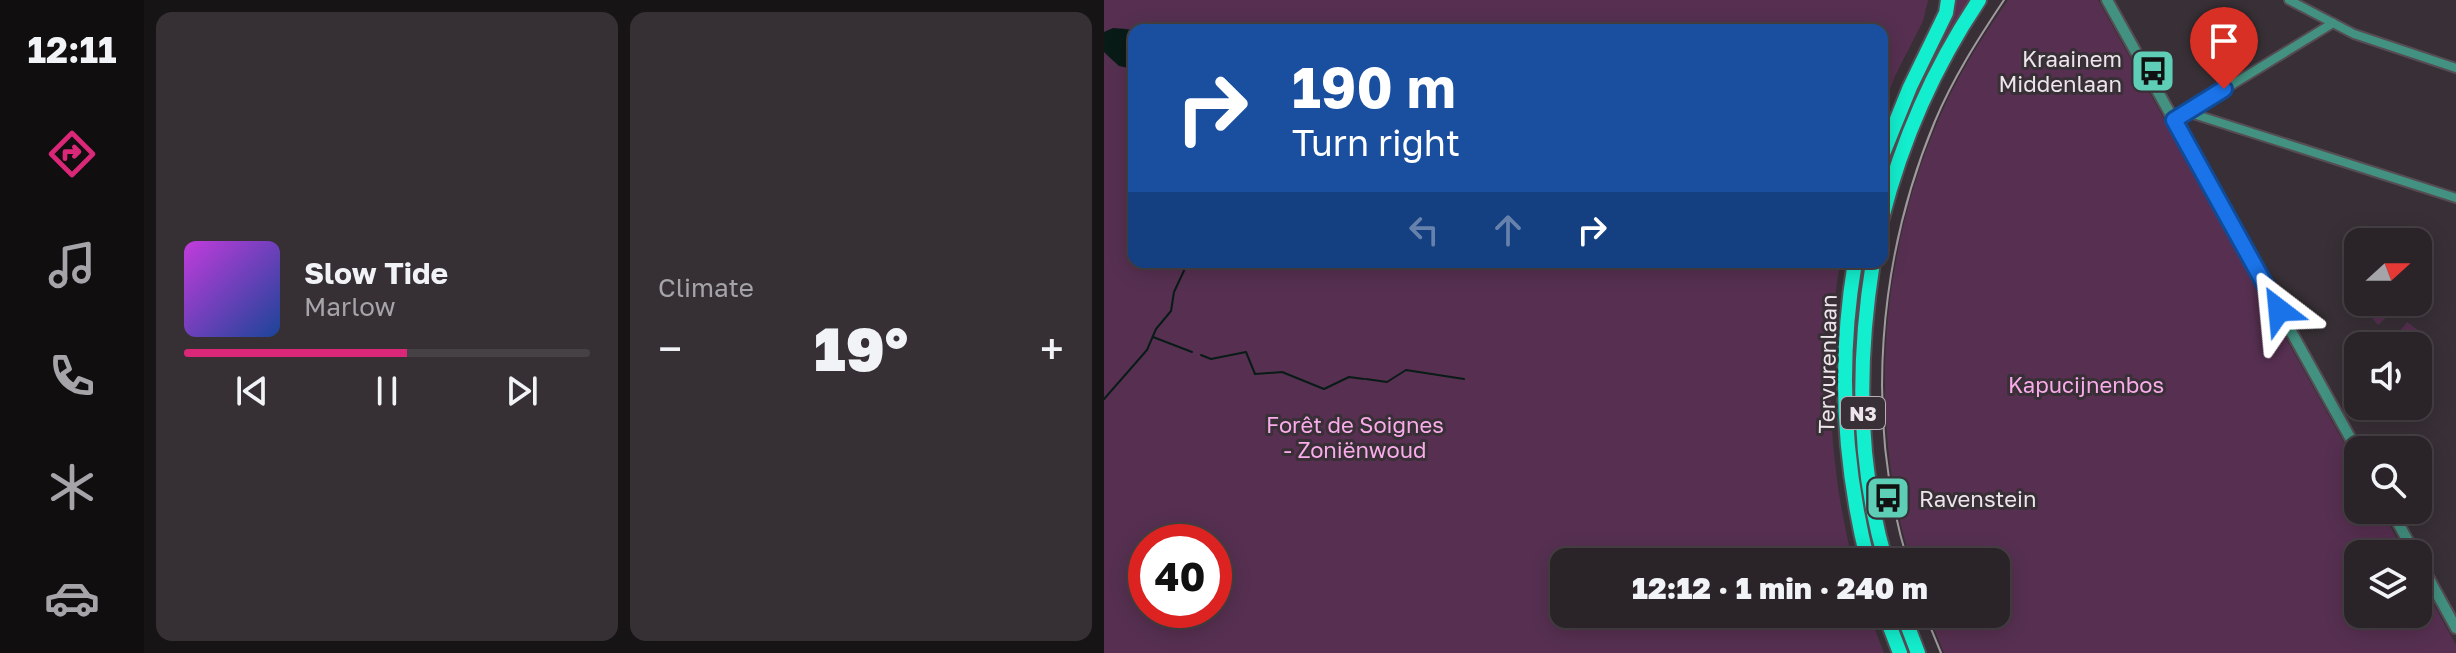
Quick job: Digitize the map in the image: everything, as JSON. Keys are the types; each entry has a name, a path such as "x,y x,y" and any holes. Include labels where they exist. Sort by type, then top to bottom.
{"main road":[{"path":"1888,141 1946,13 1948,0"},
{"path":"1888,199 1924,97 1946,53 1979,0"},
{"name":"Tervurenlaan","path":"1854,268 1846,334 1845,407 1855,502 1865,548"},
{"name":"Tervurenlaan","path":"1872,268 1864,331 1862,406 1869,482 1883,548"},
{"path":"1890,628 1900,653"},
{"path":"1908,628 1918,653"}],"street":[{"path":"2107,0 2349,436"},
{"path":"2289,0 2354,34 2456,68"},
{"path":"2174,120 2333,23"},
{"path":"2187,112 2456,198"},
{"path":"2432,584 2456,628"}],"green space":[{"path":"1104,0 1928,0 1923,21 1888,94 1888,24 1128,24 1128,29 1104,32"},
{"path":"1953,0 1971,0 1888,185 1888,154 1894,136 1949,21"},
{"name":"Kapucijnenbos","path":"2008,0 2098,0 2344,443 2344,524 2389,524 2398,540 2344,540 2344,628 2432,628 2432,601 2456,645 2456,653 1944,653 1934,628 2010,628 2010,548 1907,548 1897,508 1889,452 1885,396 1886,339 1892,283 1918,173 1953,89"},
{"name":"Forêt de Soignes - Zoniënwoud","path":"1104,52 1128,68 1128,268 1839,268 1832,338 1831,413 1838,488 1850,548 1550,548 1550,628 1874,628 1884,653 1104,653"},
{"path":"1859,268 1867,268 1860,318 1880,548 1870,548 1858,493 1849,389"},
{"path":"2370,316 2388,316 2378,325"},
{"path":"2407,322 2420,332 2399,332"}],"shaded area":[{"path":"1113,28 1128,29 1128,68 1119,66 1104,52 1104,32"}],"waterway":[{"path":"1104,399 1147,350 1156,329 1171,311 1174,292 1185,268"},
{"path":"1153,337 1192,352"},
{"path":"1201,355 1211,359 1246,352 1255,374 1282,372 1324,389 1349,377 1364,379"},
{"path":"1366,379 1387,382 1406,370 1464,379"}],"tram line":[{"path":"1904,548 1894,508 1882,396 1890,283 1916,173 1935,121 1975,44 2004,0"},
{"path":"1931,628 1941,653"}],"place":[{"name":"Kraainem Middenlaan","path":"2153,71"},
{"name":"Ravenstein","path":"1888,498"}],"route":[{"path":"2224,89 2174,120 2279,310"}]}
